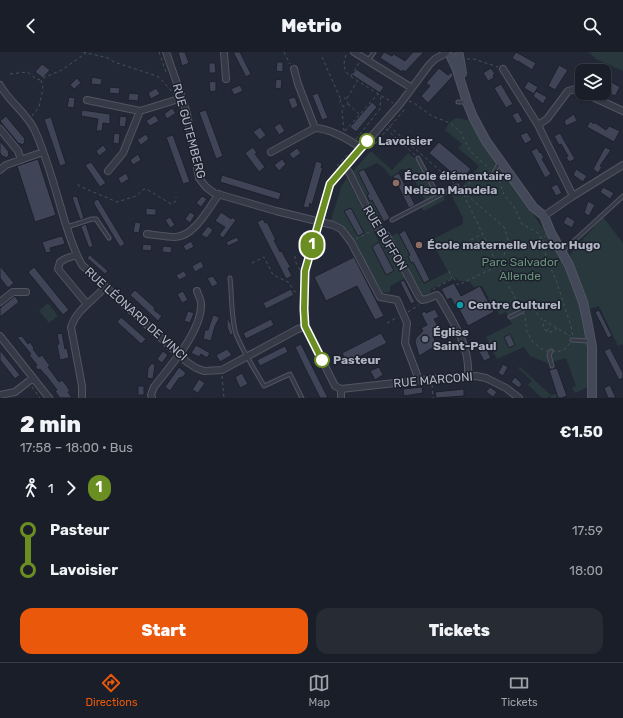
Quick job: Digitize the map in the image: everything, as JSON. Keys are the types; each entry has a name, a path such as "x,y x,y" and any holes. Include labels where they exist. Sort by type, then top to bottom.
{"street":[{"name":"RUE GUTEMBERG","path":"166,52 190,126 199,178 206,187 214,193 333,225 341,229 351,242"},
{"path":"224,52 226,79"},
{"path":"354,52 412,88"},
{"path":"341,398 341,389 335,386 305,326 305,271 330,184 412,88 429,65 435,59 455,55 462,102 473,117 486,141 533,207 544,216 550,233 569,266 583,302 591,341 592,398"},
{"path":"294,69 298,84 315,128"},
{"path":"503,69 538,125 573,196"},
{"name":"RUE LÉONARD DE VINCI","path":"0,85 5,94 29,119 35,130 76,255 82,265 178,354 196,368 204,371 222,370 305,326"},
{"path":"538,125 548,119 568,91 575,89"},
{"path":"87,100 140,111 180,98"},
{"path":"600,100 623,111"},
{"path":"108,171 123,153 140,111"},
{"path":"271,152 315,128 331,132 360,148"},
{"path":"0,129 18,151 21,160"},
{"path":"1,167 43,152"},
{"path":"544,216 623,165"},
{"name":"RUE BUFFON","path":"344,168 349,172 376,226 387,236 419,297 422,300 434,296"},
{"path":"147,234 176,237 187,233 196,226 219,194"},
{"path":"351,242 380,297 395,300 398,303 407,323 406,343 419,380"},
{"path":"76,255 65,258 60,262 58,269 87,304"},
{"path":"82,398 82,386 71,326 74,318 105,287"},
{"path":"152,398 151,396 154,387 188,341 198,322 201,302 197,291"},
{"path":"0,302 13,292 26,292"},
{"path":"434,296 439,296 462,341 468,362 468,376"},
{"path":"0,336 49,398"},
{"name":"RUE MARCONI","path":"341,389 468,376 486,378 506,388 519,398"},
{"path":"0,395 15,392 33,378"}],"lane":[{"path":"368,61 374,52"},
{"path":"418,158 438,196"},
{"path":"493,173 501,162"},
{"path":"392,220 457,186"},
{"path":"562,253 623,196"},
{"path":"67,227 96,219 109,238"},
{"path":"230,278 236,334 249,361 264,386 290,374 302,398"},
{"path":"510,317 522,311"},
{"path":"572,338 591,341"},
{"path":"552,351 549,356 552,366"}],"path":[{"path":"83,52 108,58 114,62 160,78 180,98"},
{"path":"284,52 294,69"},
{"path":"10,74 26,72 38,80 62,70 86,53"},
{"path":"346,55 344,61 346,73 393,103"},
{"path":"455,55 474,59 503,69"},
{"path":"322,57 341,100 341,104 344,106"},
{"path":"350,76 359,63"},
{"path":"29,119 39,107 43,88 41,79"},
{"path":"358,81 347,99 348,104 360,114"},
{"path":"348,104 344,106 342,111 344,133 378,94"},
{"path":"337,166 351,150 350,146 380,109 382,96"},
{"path":"341,100 344,98 347,99"},
{"path":"408,100 426,113 450,123 460,131 470,151 499,180 504,195 514,207 522,224 538,233 542,238 546,246 546,258 567,311 572,338 565,349 557,352 552,351 540,348 532,341 527,332 522,311 498,266 461,189"},
{"path":"375,144 405,109"},
{"path":"386,124 504,227 510,246"},
{"path":"383,127 418,158 421,154"},
{"path":"461,189 480,176 493,173"},
{"path":"78,184 79,186 117,202 136,196 144,189 171,204 176,201 176,197"},
{"path":"351,242 374,229 376,226"},
{"path":"434,296 432,292 435,288 454,278 458,285 498,266 504,262 505,252 510,246 531,244 550,233"},
{"path":"471,240 482,234"},
{"path":"295,256 295,261 299,270 305,271"},
{"path":"252,263 264,257 273,275 288,282 295,292 304,293"},
{"path":"449,271 452,280"},
{"path":"522,311 533,309 540,318 572,338"},
{"path":"544,320 543,327 546,331"},
{"path":"546,331 550,324"},
{"path":"546,331 552,332 557,328"},
{"path":"222,370 224,398"},
{"path":"430,379 433,398"}],"green space":[{"path":"588,52 623,52 623,71 611,66 611,64 596,59"},
{"name":"Parc Salvador Allende","path":"456,118 468,120 473,126 548,236 569,275 583,317 587,352 588,387 575,393 572,388 576,386 566,358 547,363 530,356 524,347 497,359 486,337 512,324 506,312 500,315 497,311 495,311 482,286 474,287 470,282 459,281 455,277 431,289 430,293 424,296 420,295 390,237 398,233 410,255 408,257 411,263 413,262 424,284 448,272 431,240 463,224 463,218 450,192 462,187 479,166 458,148 462,144 445,130 449,123"},
{"path":"370,152 372,152 392,170 408,153 418,161 435,195 425,200 411,174 404,169 400,170 397,174 391,177 385,169 377,163 358,172 369,194 367,195 370,201 372,200 384,222 380,224 353,171"},
{"path":"347,178 379,242 385,239 406,278 390,286 390,292 380,293 350,234 344,226 331,220 341,187"},
{"path":"443,195 445,200 424,211 421,207"},
{"path":"603,217 623,243 623,346 622,344 618,346 599,306 590,309 570,255"},
{"path":"48,303 58,316 49,323 39,311"},
{"path":"520,367 551,395 556,394 557,398 551,398 550,396 547,398 542,398 528,385 532,381 518,368"}],"building":[{"path":"178,52 185,52 189,63 182,66"},
{"path":"233,52 240,52 251,74 246,77"},
{"path":"384,52 392,56 394,54 405,61 413,52 424,52 405,72 403,70 402,72 380,58"},
{"path":"516,52 536,63 532,70 512,58"},
{"path":"277,62 283,62 283,72 276,71"},
{"path":"209,63 215,63 216,73 209,73"},
{"path":"42,64 50,70 43,78 35,72"},
{"path":"559,65 568,70 555,90 548,86"},
{"path":"439,68 448,75 452,72 453,76 428,103 421,96 430,86 426,83"},
{"path":"491,68 495,74 493,75 494,78 488,81 483,73"},
{"path":"356,69 384,87 380,93 352,75"},
{"path":"92,77 102,79 101,85 91,84"},
{"path":"77,78 81,83 74,89 70,85"},
{"path":"276,79 282,80 281,89 275,88"},
{"path":"216,81 216,91 210,92 209,82"},
{"path":"528,81 538,87 534,94 524,88"},
{"path":"611,82 620,87 615,96 611,94"},
{"path":"501,84 513,104 506,108 494,88"},
{"path":"240,85 243,91 234,95 231,89"},
{"path":"110,87 120,88 119,94 109,93"},
{"path":"156,88 160,94 151,99 148,93"},
{"path":"536,91 547,97 543,104 533,96"},
{"path":"129,93 139,94 138,101 128,100"},
{"path":"318,93 328,118 322,120 312,95"},
{"path":"69,97 75,98 74,108 67,107"},
{"path":"295,97 298,106 292,109 288,99"},
{"path":"372,102 377,107 356,132 350,127"},
{"path":"172,108 176,113 167,119 164,114"},
{"path":"82,110 110,114 110,124 103,123 102,131 96,131 98,119 81,116"},
{"path":"206,110 223,156 216,159 199,112"},
{"path":"518,112 523,121 517,124 512,115"},
{"path":"574,114 577,121 566,126 564,121"},
{"path":"155,115 159,121 150,126 146,121"},
{"path":"6,116 25,139 25,142 22,145 20,143 19,144 0,121"},
{"path":"120,116 127,117 125,127 119,126"},
{"path":"51,117 66,164 60,166 44,119"},
{"path":"590,121 606,130 609,126 620,131 614,142 587,127"},
{"path":"280,123 285,131 279,135 274,127"},
{"path":"260,127 266,135 260,140 253,132"},
{"path":"527,132 532,140 525,144 520,135"},
{"path":"114,133 120,134 119,144 113,143"},
{"path":"560,133 575,159 569,162 566,157 568,156 554,136"},
{"path":"146,134 149,139 141,145 137,140"},
{"path":"173,135 190,182 183,184 166,137"},
{"path":"0,141 9,152 9,155 6,158 0,153"},
{"path":"439,142 471,169 461,181 429,153"},
{"path":"103,145 107,150 99,156 96,151"},
{"path":"253,147 257,153 255,154 265,167 259,172 245,153"},
{"path":"605,147 611,150 600,166 602,167 598,173 593,169"},
{"path":"297,148 301,153 293,159 289,154"},
{"path":"537,148 540,153 541,152 544,158 542,159 551,174 545,178 531,151"},
{"path":"138,154 141,160 133,165 130,160"},
{"path":"38,159 56,215 35,222 17,166"},
{"path":"282,159 286,164 279,171 274,165"},
{"path":"316,161 322,163 321,168 323,167 312,205 310,203 309,208 303,207"},
{"path":"91,162 106,183 100,187 85,165"},
{"path":"364,169 390,218 384,222 372,200 370,201 367,195 369,194 358,172"},
{"path":"576,169 587,176 583,182 573,175"},
{"path":"126,173 129,179 121,184 118,178"},
{"path":"399,173 415,205 409,208 393,176"},
{"path":"222,175 281,193 279,200 220,182"},
{"path":"557,184 562,193 556,196 551,187"},
{"path":"603,187 614,193 610,199 600,192"},
{"path":"77,196 84,218 80,220 72,197"},
{"path":"202,196 207,199 201,207 196,203"},
{"path":"98,199 125,244 120,247 94,204 94,201"},
{"path":"588,201 595,205 589,216 584,213"},
{"path":"146,208 156,209 156,215 146,215"},
{"path":"351,208 364,233 358,236 344,211"},
{"path":"190,212 195,215 190,223 185,219"},
{"path":"221,212 231,219 232,217 236,220 223,238 219,235 225,227 215,221"},
{"path":"567,216 575,221 572,228 563,223"},
{"path":"170,217 175,225 170,228 165,220"},
{"path":"263,219 265,223 267,222 280,252 281,250 291,268 288,268 292,276 286,279 257,222"},
{"path":"135,222 141,223 139,233 133,232"},
{"path":"86,224 93,246 89,248 81,227"},
{"path":"208,226 213,230 207,238 201,235"},
{"path":"405,230 430,280 424,283 413,262 411,263 408,256 410,255 399,234"},
{"path":"61,236 63,237 65,244 50,248 51,252 46,253 42,242"},
{"path":"237,237 239,241 228,246 226,242"},
{"path":"191,241 194,247 186,251 183,246"},
{"path":"379,242 394,271 386,275 372,247"},
{"path":"143,244 152,245 151,251 142,250"},
{"path":"163,246 172,247 171,253 162,252"},
{"path":"90,255 108,271 105,274 87,258"},
{"path":"354,257 384,316 375,320 357,286 326,301 314,277"},
{"path":"201,261 204,267 195,272 192,266"},
{"path":"0,266 14,283 8,288 0,278"},
{"path":"34,267 69,310 63,315 28,272"},
{"path":"184,271 187,276 179,280 176,275"},
{"path":"213,276 218,284 212,287 207,278"},
{"path":"404,280 415,302 411,304 400,282"},
{"name":"Centre Culturel","path":"454,283 461,296 480,286 494,312 468,326 451,298 447,300 441,289"},
{"path":"291,289 294,295 266,309 263,303"},
{"path":"135,290 155,308 154,310 162,316 158,321 130,295"},
{"path":"183,291 188,300 182,303 177,294"},
{"path":"15,296 19,302 0,317 0,308"},
{"name":"Église Saint-Paul","path":"435,309 439,317 434,319 441,332 433,336 436,343 434,347 419,356 415,342 416,338 423,331 421,328 427,325 421,313 425,311 426,313"},
{"path":"599,310 612,336 608,338 595,312"},
{"path":"188,311 194,313 190,323 184,321"},
{"path":"213,315 219,317 219,319 215,326 211,341 203,339 205,330 208,330"},
{"path":"121,317 146,339 141,344 117,322"},
{"path":"227,317 231,324 233,334 230,335 227,327"},
{"path":"271,319 274,325 246,339 243,333"},
{"path":"62,333 65,349 67,348 69,358 60,360 57,345 59,344 57,334"},
{"path":"381,333 387,343 347,363 342,353"},
{"path":"510,334 515,345 509,348 504,337"},
{"path":"22,336 28,344 30,342 39,357 42,355 50,366 48,367 59,382 62,380 66,385 72,398 60,398 55,391 57,390 40,369 38,370 35,366 37,365 29,355 31,354 17,337"},
{"path":"301,344 328,398 320,398 306,370 295,347"},
{"path":"196,345 210,353 207,358 201,354 199,357 191,353"},
{"path":"285,346 288,352 260,366 257,360"},
{"path":"486,348 491,358 484,361 479,352"},
{"path":"610,348 623,373 623,378 619,380 604,351"},
{"path":"227,349 232,355 220,362 216,355"},
{"path":"0,350 20,375 15,379 0,360"},
{"path":"163,351 168,355 162,363 157,359"},
{"path":"152,363 155,365 153,379 147,378 148,368"},
{"path":"503,364 508,367 503,376 498,373"},
{"path":"179,367 186,373 183,377 179,378 170,391 165,387"},
{"path":"379,367 383,375 375,380 370,371"},
{"path":"557,368 567,396 562,398 558,398 549,370"},
{"path":"242,373 248,384 240,388 235,377"},
{"path":"515,377 522,384 519,388 511,382"},
{"path":"199,379 205,383 198,393 192,390"},
{"path":"610,385 616,398 608,398 604,388"},
{"path":"138,386 144,386 144,395 138,395"},
{"path":"422,387 423,393 404,396 403,389"},
{"path":"490,387 497,392 493,397 486,392"},
{"path":"464,389 464,396 436,398 435,392"}],"bus line":[{"name":"1","path":"322,360 305,326 305,271 330,184 367,141"}],"place":[{"name":"Lavoisier","path":"367,141"},
{"name":"École élémentaire Nelson Mandela","path":"396,183"},
{"name":"École maternelle Victor Hugo","path":"419,245"},
{"name":"Centre Culturel","path":"460,305"},
{"name":"Église Saint-Paul","path":"425,339"},
{"name":"Pasteur","path":"322,360"}]}
